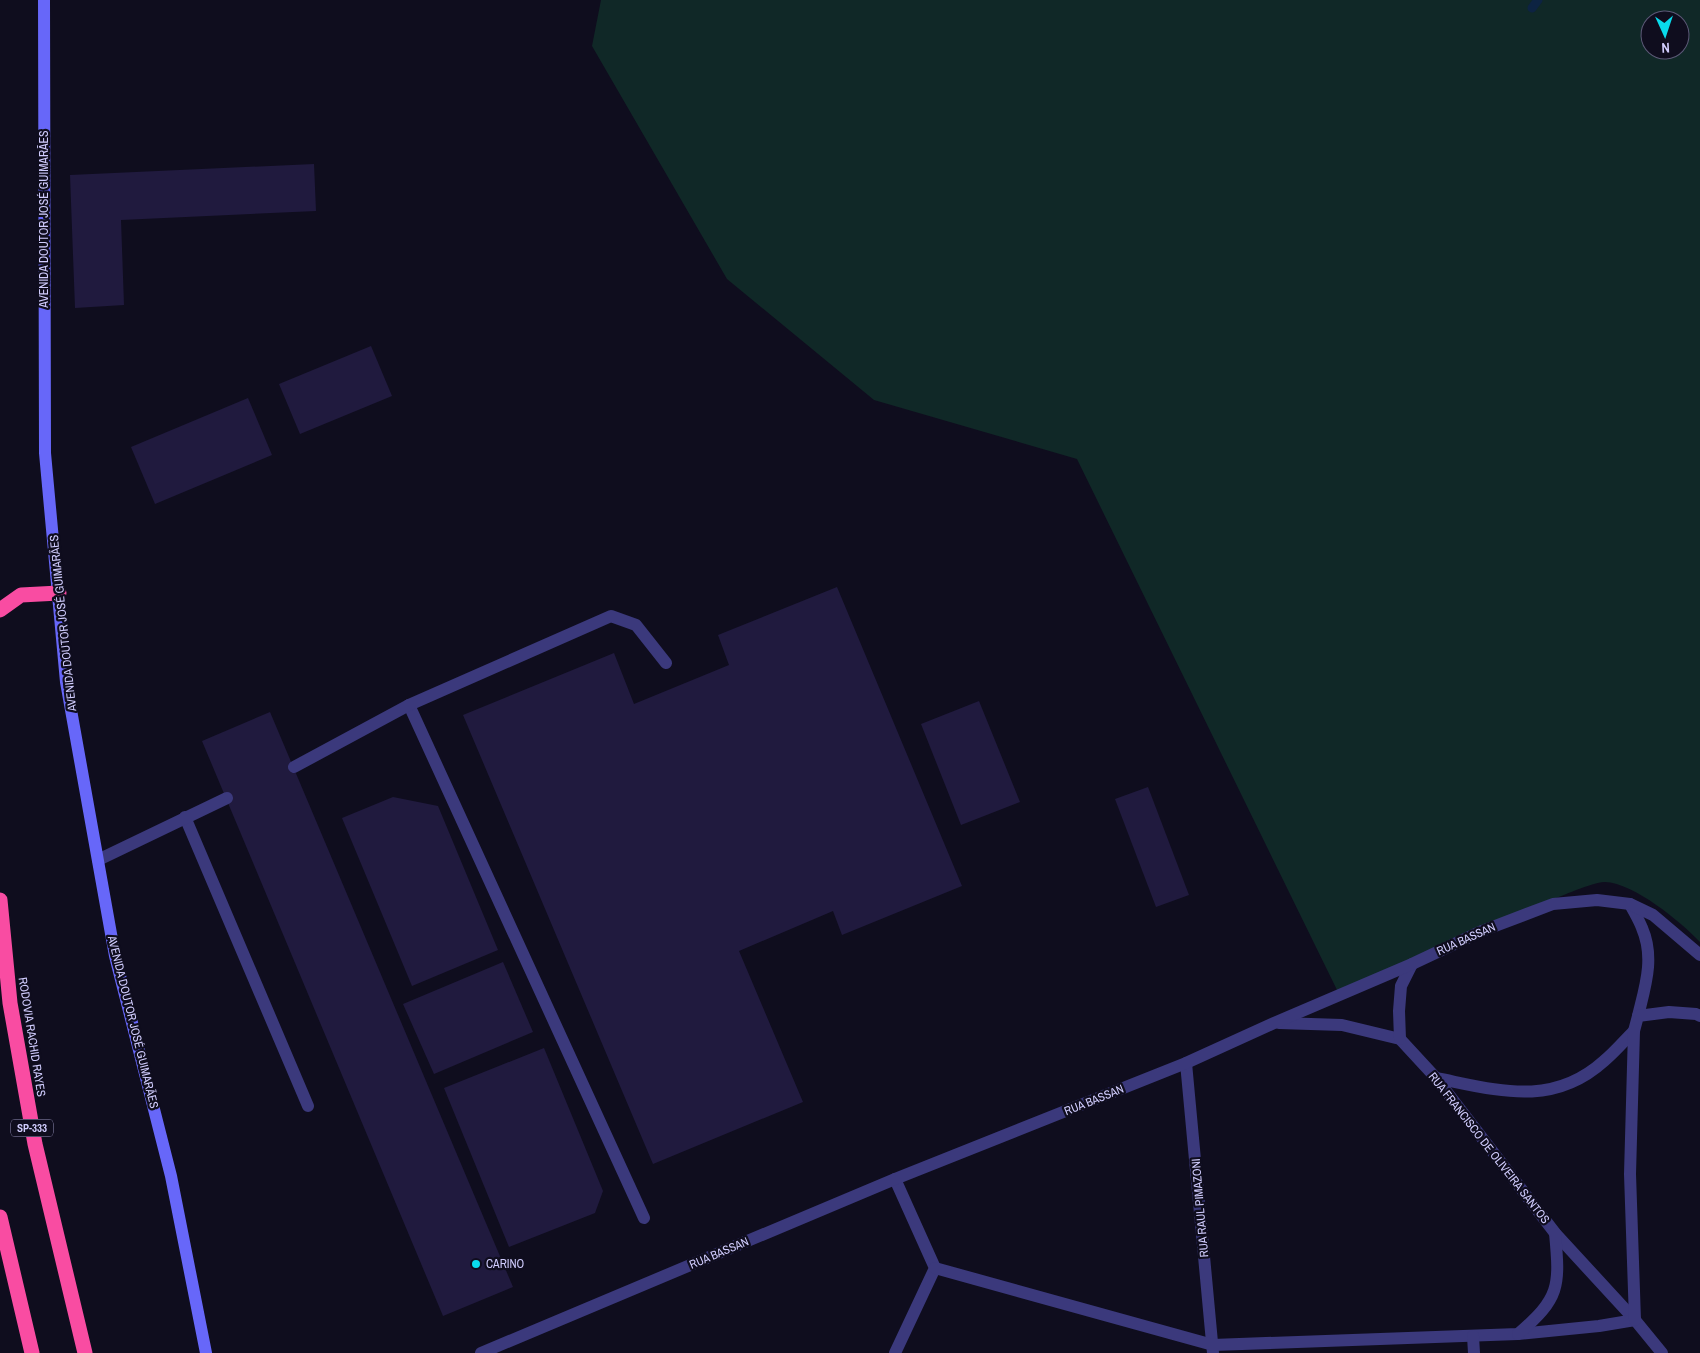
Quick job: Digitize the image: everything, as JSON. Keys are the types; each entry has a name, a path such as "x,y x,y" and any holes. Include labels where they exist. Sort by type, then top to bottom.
{"highway":[{"path":"0,610 21,595 59,593"},
{"name":"RODOVIA RACHID RAYES","path":"0,900 10,1003 35,1144 85,1353"},
{"path":"0,1216 32,1353"}],"street":[{"name":"AVENIDA DOUTOR JOSÉ GUIMARÃES","path":"44,0 45,453 66,682 115,956 171,1176 206,1353"},
{"path":"294,767 409,705 611,616 636,625 666,663"},
{"path":"409,705 644,1218"},
{"path":"98,860 227,798"},
{"path":"185,817 308,1106"},
{"name":"RUA BASSAN","path":"481,1353 896,1179 1186,1063 1412,964 1482,930 1553,904 1597,900 1630,904 1653,915 1700,955"},
{"path":"1197,1353 1213,1349 1518,1334 1599,1326 1635,1320 1630,1174 1634,1031 1649,971 1648,949 1643,930 1630,904"},
{"path":"1274,1023 1342,1025 1400,1039 1399,1011 1401,986 1412,964"},
{"path":"1638,1016 1669,1012 1700,1016"},
{"path":"1436,1078 1506,1092 1535,1092 1562,1086 1586,1075 1604,1062 1634,1031"},
{"name":"RUA FRANCISCO DE OLIVEIRA SANTOS","path":"1400,1039 1436,1078 1555,1232 1635,1320 1662,1353"},
{"name":"RUA RAUL PIMAZONI","path":"1186,1063 1213,1349"},
{"path":"896,1179 936,1268 896,1353"},
{"path":"1518,1334 1539,1316 1549,1303 1556,1287 1558,1266 1555,1232"},
{"path":"936,1268 1213,1349"},
{"path":"1473,1336 1474,1353"}],"green space":[{"path":"601,0 1700,0 1700,942 1669,914 1643,896 1617,884 1600,882 1521,912 1338,992 1077,459 874,400 727,279 592,46"}],"building":[{"path":"314,164 316,211 121,220 124,305 75,308 70,175"},
{"path":"371,346 392,396 300,434 279,384"},
{"path":"248,398 272,455 155,504 131,447"},
{"path":"837,587 962,886 842,935 833,911 739,951 803,1102 653,1164 463,715 614,653 634,704 729,665 718,635"},
{"path":"979,701 1020,802 961,825 921,724"},
{"path":"270,712 513,1287 443,1316 202,741"},
{"path":"1148,787 1189,895 1156,907 1115,799"},
{"path":"393,797 438,806 498,950 412,986 342,818"},
{"path":"503,962 533,1032 434,1074 403,1004"},
{"path":"544,1048 603,1191 595,1213 509,1247 444,1088"}],"waterway":[{"path":"1532,8 1538,0"}],"place":[{"name":"CARINO","path":"476,1264"}]}
